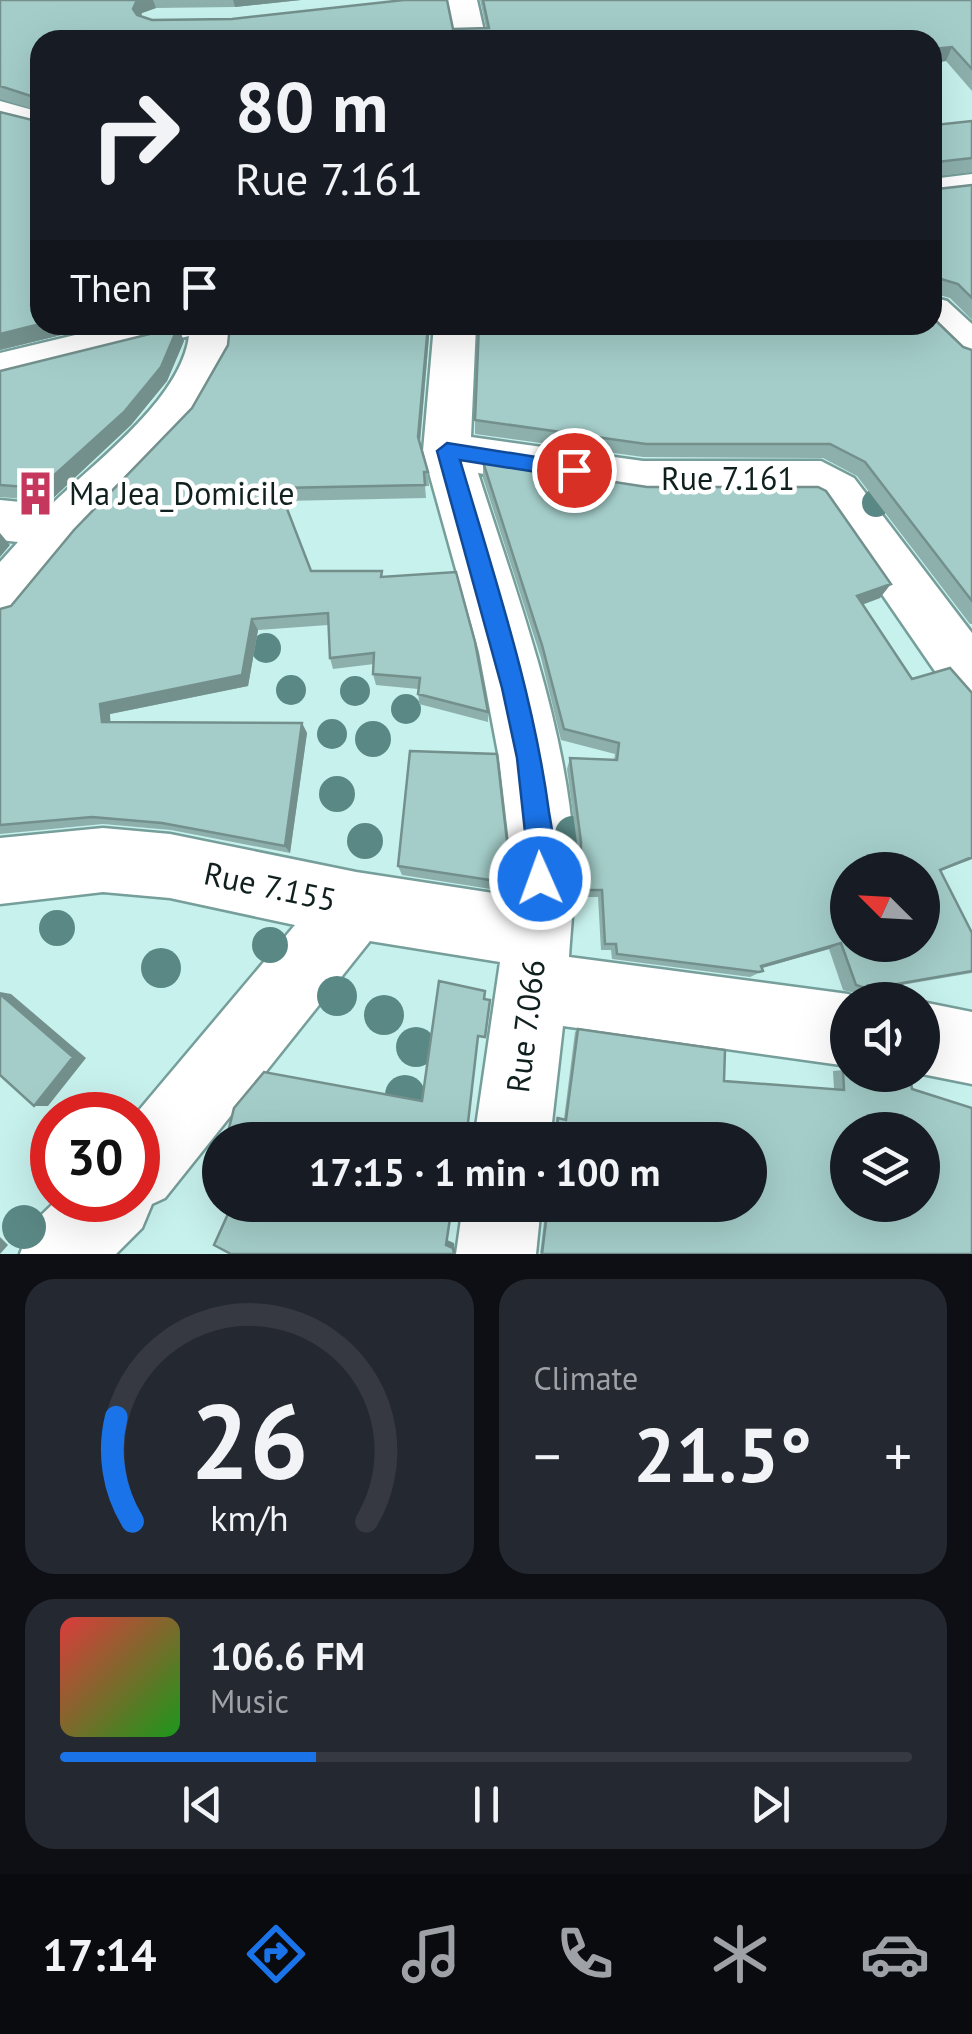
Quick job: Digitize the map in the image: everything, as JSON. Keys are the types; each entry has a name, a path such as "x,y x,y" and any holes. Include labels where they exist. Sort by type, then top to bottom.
{"street":[{"path":"462,0 469,30"},
{"path":"0,111 30,119"},
{"path":"942,189 972,185"},
{"path":"942,320 972,348"},
{"path":"0,368 135,335"},
{"path":"0,599 62,526 179,408 208,357 210,335"},
{"name":"Rue 7.066","path":"454,335 447,451 506,652 530,758 542,852 535,960 514,1122"},
{"name":"Rue 7.161","path":"447,451 643,480 821,480 837,491 972,678"},
{"path":"0,520 62,526"},
{"name":"Rue 7.155","path":"0,871 103,860 170,866 356,905 535,960 830,1026"},
{"path":"160,1144 356,905"},
{"path":"940,1042 972,1048"},
{"path":"60,1254 92,1222"},
{"path":"496,1254 500,1222"}],"building":[{"path":"0,0 137,0 133,9 137,15 152,20 232,19 404,0 447,0 453,29 489,28 483,0 972,0 972,69 952,47 942,48 942,30 30,30 30,96 0,86"},
{"path":"0,112 30,120 30,326 0,334"},
{"path":"972,121 972,158 942,161 942,124"},
{"path":"972,185 972,298 958,284 942,279 942,188"},
{"path":"942,327 963,347 972,350 972,601 865,462 830,444 646,444 475,420 479,335 942,335"},
{"path":"146,335 175,335 161,367 124,412 40,488 0,485 0,371"},
{"path":"229,335 427,335 418,437 428,472 424,472 425,485 279,488 311,571 382,571 381,577 456,572 488,712 418,694 420,678 373,674 374,653 330,658 328,613 252,619 242,675 100,704 102,722 302,723 285,846 162,823 92,817 0,825 0,609 11,606 74,530 192,408 228,345"},
{"path":"483,462 647,487 818,487 826,491 891,584 857,596 912,679 950,668 972,693 972,857 940,870 940,852 830,852 830,946 761,966 763,971 617,954 616,944 605,944 602,890 580,890 581,842 570,758 617,760 619,743 564,729 542,645"},
{"path":"410,751 497,754 507,841 503,882 398,866"},
{"path":"940,870 972,933 972,971 908,982 855,982 848,962 940,962"},
{"path":"439,981 485,991 484,999 490,1000 485,1037 478,1036 468,1122 230,1122 234,1108 264,1072 422,1101"},
{"path":"0,994 73,1057 45,1092 30,1092 30,1102 0,1075"},
{"path":"578,1029 725,1050 724,1081 830,1089 830,1092 921,1092 972,1108 972,1254 542,1254 546,1222 767,1222 767,1122 558,1122 558,1118 566,1120"},
{"path":"224,1222 449,1222 446,1245 453,1248 454,1254 231,1254 214,1245"}],"place":[{"name":"Ma Jea_Domicile","path":"36,494"}],"route":[{"path":"540,879 542,852 530,758 506,652 447,451 574,470"}]}
